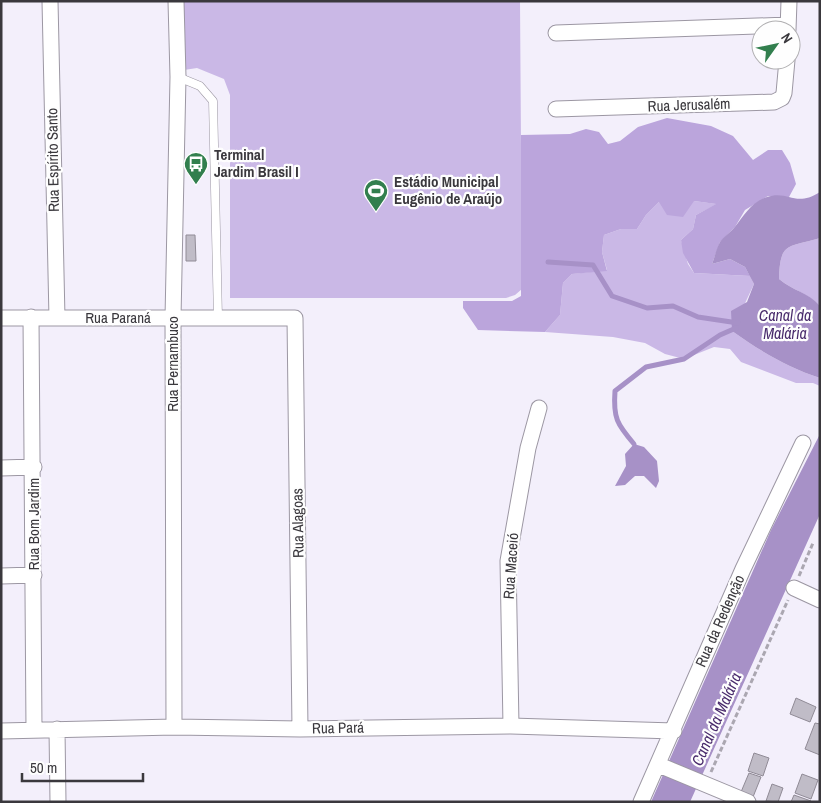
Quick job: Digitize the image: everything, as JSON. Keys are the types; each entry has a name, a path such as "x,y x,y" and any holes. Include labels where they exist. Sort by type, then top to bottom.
{"street":[{"name":"Rua Espírito Santo","path":"50,1 56,318"},
{"name":"Rua Pernambuco","path":"174,727 173,318 178,77 176,1"},
{"path":"788,20 789,1"},
{"path":"556,33 751,29"},
{"name":"Rua Jerusalém","path":"556,109 774,102 782,98 784,93 786,70"},
{"name":"Rua Paraná","path":"1,318 295,318"},
{"name":"Rua Bom Jardim","path":"31,318 34,467 34,730"},
{"name":"Rua Alagoas","path":"295,318 300,729"},
{"name":"Rua Maceió","path":"511,726 508,561 528,448 539,408"},
{"name":"Rua da Redenção","path":"641,802 674,731 746,562 803,443"},
{"path":"1,468 34,467"},
{"path":"1,576 34,575"},
{"path":"794,588 820,600"},
{"name":"Rua Pará","path":"1,731 174,727 300,729 511,726 674,731"},
{"path":"57,729 58,802"},
{"path":"659,765 748,802"}],"lane":[{"path":"178,77 200,86 213,101 218,318"}],"path":[{"path":"705,784 813,543"}],"shaded area":[{"name":"Estádio Municipal Eugênio de Araújo","path":"184,1 520,1 522,289 515,295 506,298 230,298 230,95 224,79 197,68 184,70"},
{"path":"667,118 711,126 733,136 753,160 768,150 782,150 790,163 796,184 789,197 768,196 745,210 735,227 720,242 712,264 730,259 745,267 750,276 694,273 683,253 681,240 693,229 696,215 716,204 694,201 683,217 667,215 659,202 646,215 637,229 621,229 604,235 602,252 607,271 572,274 563,283 560,315 545,332 478,330 463,308 463,301 512,301 521,296 521,135 570,134 586,129 599,132 608,144 620,141 638,127"},
{"path":"694,201 717,204 696,215 693,229 681,240 688,264 694,273 750,276 754,284 732,331 774,358 820,378 820,386 813,383 796,383 741,362 730,349 714,347 684,359 665,354 645,343 613,337 545,332 560,315 563,283 572,274 607,270 602,252 604,235 621,229 637,229 646,215 659,202"},
{"path":"820,238 820,306 779,279 781,258 788,248"}],"water":[{"name":"Canal da Malária","path":"820,192 820,238 793,245 784,252 781,258 779,279 820,306 820,378 774,358 732,331 731,311 747,302 754,284 745,267 730,259 712,264 721,240 756,202 775,195 804,199"},
{"name":"Canal da Malária","path":"820,434 820,514 690,802 651,802 771,530"},
{"path":"634,444 644,447 657,461 659,481 656,488 644,476 635,476 625,485 615,486 626,466 625,454"}],"building":[{"path":"186,235 195,235 196,261 186,261"},
{"path":"796,698 816,707 810,722 790,714"},
{"path":"815,723 820,724 820,755 805,749"},
{"path":"754,753 769,758 763,776 748,771"},
{"path":"749,773 761,777 753,797 741,792"},
{"path":"802,774 818,780 811,799 795,793"},
{"path":"772,784 783,788 778,802 766,801"},
{"path":"794,795 811,801 791,802"}],"waterway":[{"path":"548,262 593,265 612,296 647,308 673,306 698,317 738,323"},
{"path":"634,444 617,420 615,391 646,367 684,359 720,335 736,328"}],"place":[{"name":"Terminal Jardim Brasil I","path":"196,185"},
{"name":"Estádio Municipal Eugênio de Araújo","path":"376,212"}]}
